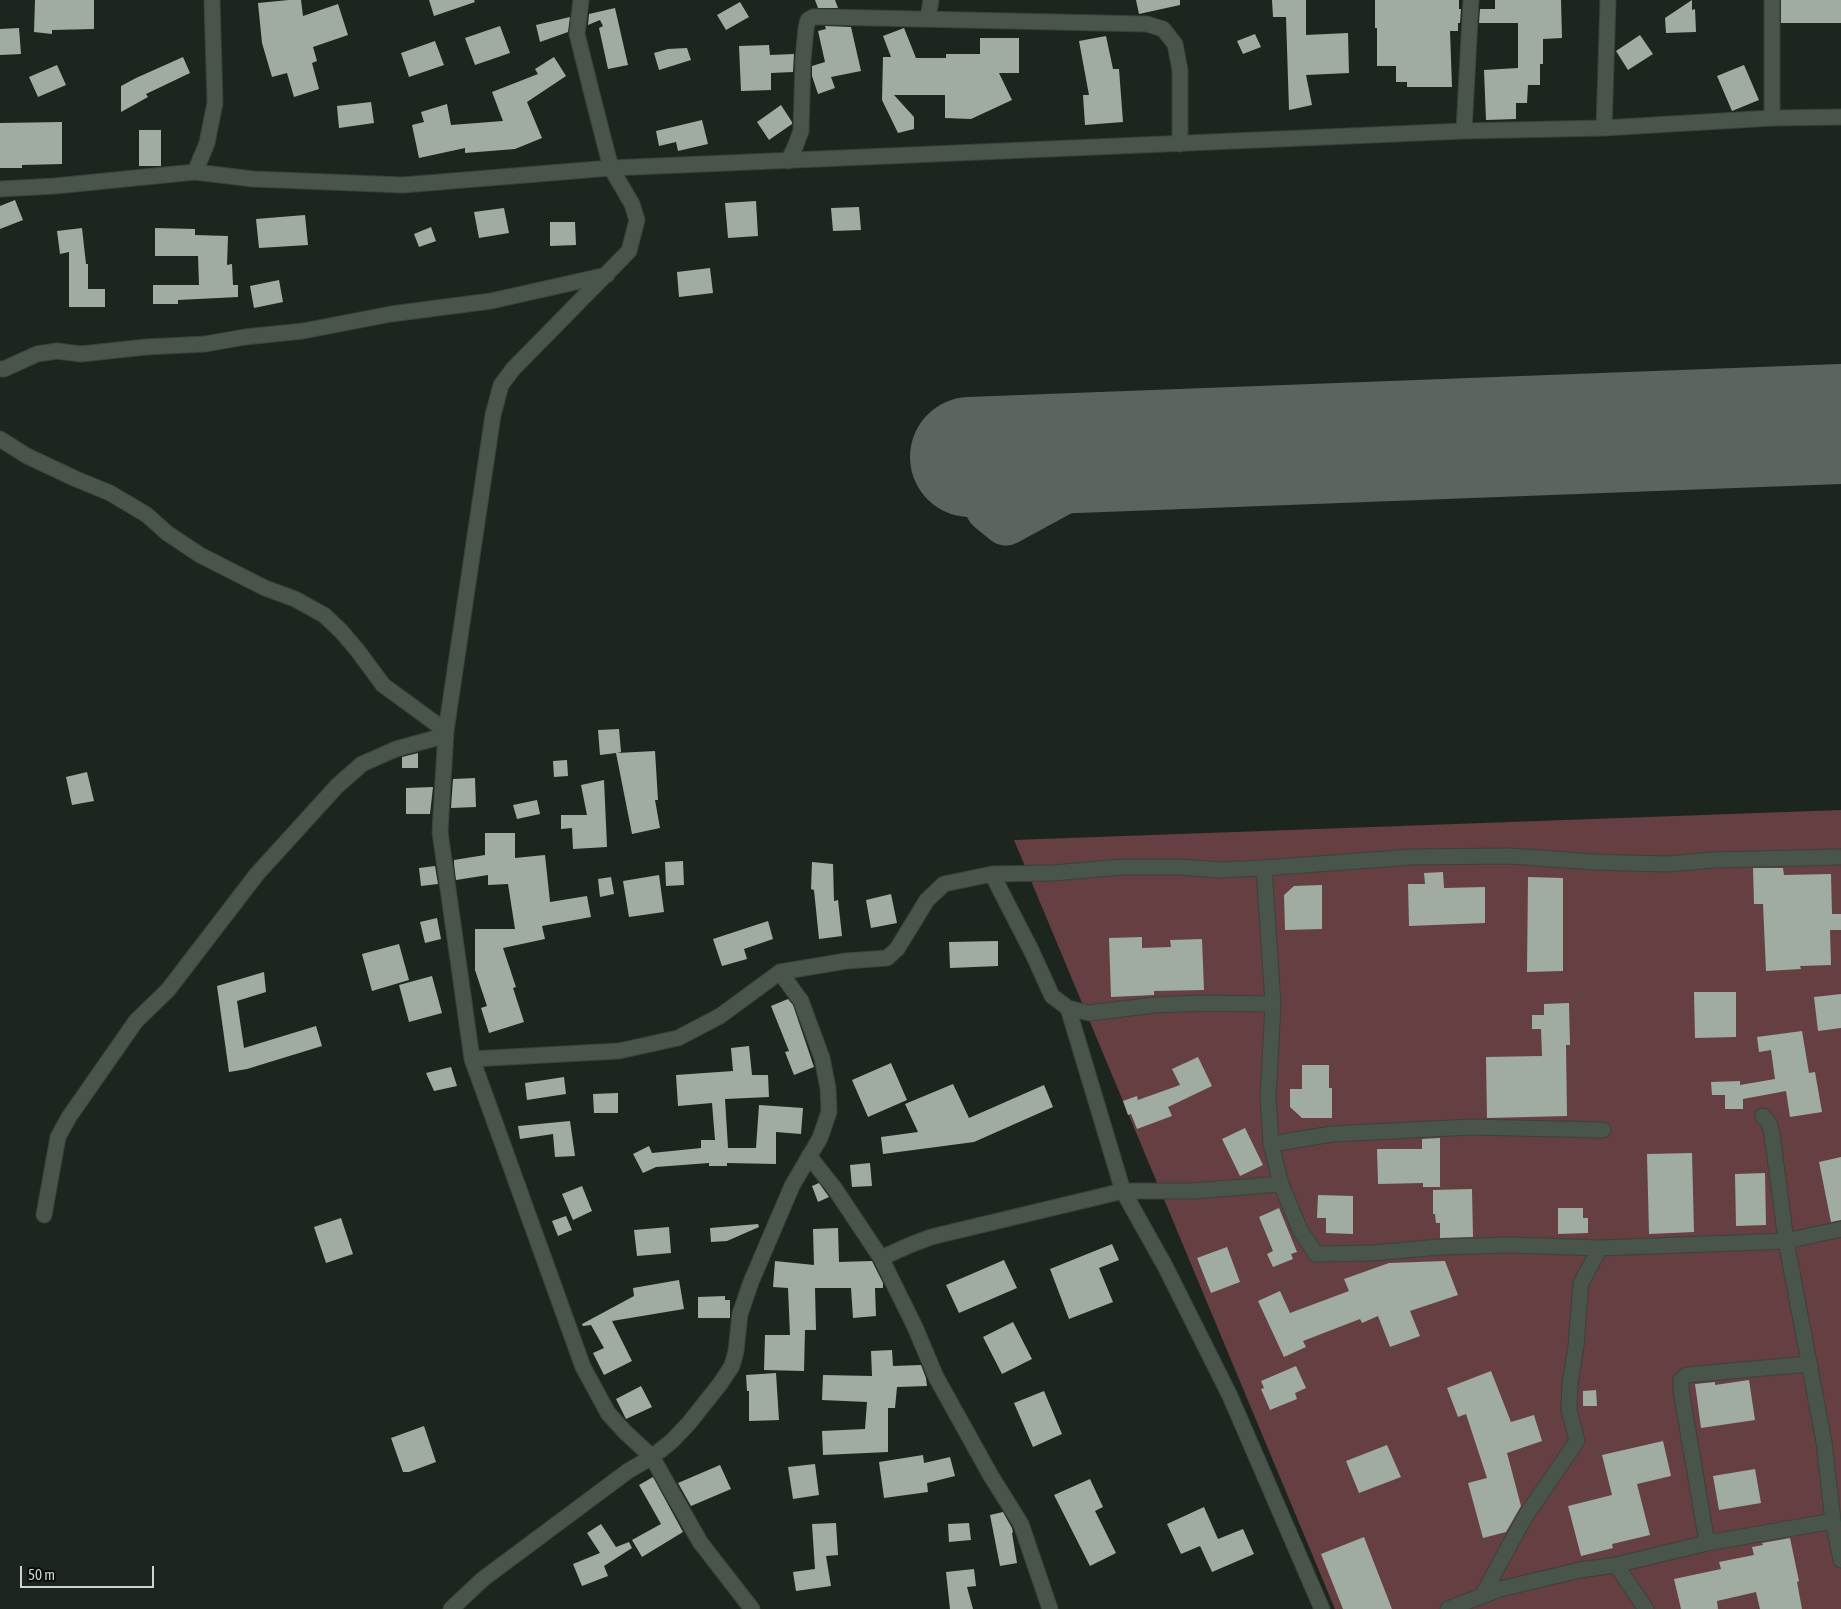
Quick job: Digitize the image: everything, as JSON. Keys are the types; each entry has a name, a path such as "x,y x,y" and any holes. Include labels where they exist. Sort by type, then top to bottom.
{"street":[{"path":"195,172 207,143 215,103 212,0"},
{"path":"581,0 577,34 612,168 632,204 637,220 629,251 513,369 501,385 493,415 446,731 440,832 472,1059 583,1367 608,1413 652,1458 700,1542 752,1609"},
{"path":"928,18 931,0"},
{"path":"1464,132 1471,0"},
{"path":"1604,128 1608,0"},
{"path":"1772,0 1772,118"},
{"path":"788,160 801,131 803,60 808,20 827,16 1147,24 1163,29 1175,44 1180,70 1180,144"},
{"path":"0,189 55,186 195,172 253,179 403,185 612,168 1464,132 1604,128 1772,118 1841,117"},
{"path":"0,369 4,369 37,354 57,351 80,354 146,347 205,344 246,337 303,331 391,314 491,302 607,275"},
{"path":"0,438 27,456 76,480 110,492 147,515 168,533 207,559 265,588 295,599 324,615 358,651 383,685 446,731"},
{"path":"44,1215 58,1137 70,1117 136,1021 168,990 257,874 336,786 362,764 396,749 436,738 446,731"},
{"path":"472,1059 619,1051 678,1038 720,1016 780,972 846,961 887,958 897,949 927,900 944,884 992,874 1053,873 1122,868 1180,867 1220,870 1412,857 1510,856 1594,862 1667,864 1713,860 1841,857"},
{"path":"1264,868 1272,1004 1268,1098 1271,1144 1281,1184 1300,1230 1316,1254 1374,1253 1439,1247 1511,1245 1600,1248 1786,1241 1841,1229"},
{"path":"992,874 1052,996 1068,1008 1089,1013 1155,1005 1202,1002 1272,1004"},
{"path":"451,1609 483,1579 620,1477 652,1458 672,1441 689,1423 732,1366 736,1351 740,1314 751,1282 792,1186 820,1138 828,1112 828,1088 822,1058 801,1001 780,972"},
{"path":"1068,1008 1123,1191 1165,1266 1230,1396 1322,1609"},
{"path":"1762,1116 1769,1123 1772,1134 1786,1241 1824,1442 1833,1521 1841,1560"},
{"path":"1271,1144 1332,1134 1471,1127 1603,1130"},
{"path":"809,1156 835,1188 881,1258 915,1327 936,1377 982,1460 1022,1524 1050,1609"},
{"path":"881,1258 931,1237 1123,1191 1192,1191 1281,1184"},
{"path":"1482,1596 1525,1517 1577,1441 1569,1410 1581,1283 1600,1248"},
{"path":"1707,1543 1681,1390 1681,1380 1688,1375 1808,1364"},
{"path":"1448,1609 1500,1589 1580,1570 1616,1565 1707,1543 1833,1521"},
{"path":"1616,1565 1646,1609"}],"shaded area":[{"path":"1841,810 1841,1609 1335,1609 1014,840"}],"building":[{"path":"35,0 94,0 94,29 52,30 52,34 34,32"},
{"path":"301,0 303,16 338,4 348,35 313,47 317,61 312,63 319,89 294,97 287,73 272,77 262,43 258,3"},
{"path":"429,0 474,0 475,2 434,16"},
{"path":"815,0 835,0 838,8 818,8"},
{"path":"1136,0 1180,0 1180,5 1139,14"},
{"path":"1272,0 1306,0 1306,35 1348,33 1349,73 1306,75 1312,105 1289,110 1286,17 1273,17"},
{"path":"1375,0 1459,0 1459,9 1461,9 1458,31 1450,31 1452,87 1407,87 1407,82 1396,82 1396,66 1377,66"},
{"path":"1495,0 1561,0 1562,38 1543,39 1543,64 1540,64 1540,85 1528,85 1527,103 1516,103 1516,119 1486,120 1484,70 1518,68 1518,23 1479,23 1480,9 1495,9"},
{"path":"1692,0 1692,10 1695,9 1696,32 1666,33 1665,18"},
{"path":"1781,0 1841,0 1841,23 1781,23"},
{"path":"740,2 749,17 726,30 717,15"},
{"path":"615,8 628,65 608,69 599,28 603,26 600,20 588,25 589,14"},
{"path":"570,17 568,32 540,42 536,25"},
{"path":"500,26 510,53 475,65 465,38"},
{"path":"825,26 851,27 861,71 831,77 835,88 818,94 812,76 812,66 825,62 818,31 826,29"},
{"path":"19,28 21,54 0,55 0,29"},
{"path":"904,28 916,58 946,58 946,54 980,54 980,38 1019,38 1019,73 999,73 1012,100 971,119 945,118 945,95 894,95 914,117 914,129 898,133 882,100 883,57 891,57 883,36"},
{"path":"1255,34 1261,47 1243,54 1237,41"},
{"path":"1640,35 1653,54 1628,70 1616,51"},
{"path":"1106,36 1113,69 1119,69 1123,122 1085,125 1083,95 1089,95 1079,41"},
{"path":"435,41 444,65 409,77 401,53"},
{"path":"769,45 770,55 794,54 793,72 771,73 771,90 741,91 739,46"},
{"path":"687,48 691,60 659,70 654,53 668,49"},
{"path":"183,57 190,73 146,94 148,97 121,112 121,86"},
{"path":"554,57 566,76 527,102 542,138 515,149 465,153 465,148 419,158 412,125 424,122 421,112 447,104 451,125 503,121 492,92 538,74 535,69"},
{"path":"57,65 66,85 38,97 29,77"},
{"path":"1744,65 1759,100 1732,111 1717,76"},
{"path":"371,102 374,123 339,128 337,106"},
{"path":"781,105 792,124 769,140 757,122"},
{"path":"702,120 708,144 678,151 676,142 659,146 656,131"},
{"path":"62,122 62,164 22,165 22,168 0,168 0,123"},
{"path":"139,130 161,130 161,166 139,166"},
{"path":"15,200 23,220 0,229 0,206"},
{"path":"756,201 758,236 728,238 725,203"},
{"path":"859,207 861,230 833,231 831,208"},
{"path":"504,208 509,233 479,238 474,212"},
{"path":"305,215 308,245 259,248 256,219"},
{"path":"550,222 575,222 576,245 550,246"},
{"path":"431,227 436,241 419,247 414,234"},
{"path":"82,228 86,264 88,264 88,289 105,289 105,307 69,307 69,252 60,254 57,231"},
{"path":"155,228 195,229 195,235 228,236 227,265 232,264 233,285 238,285 238,297 178,300 178,304 153,304 153,285 199,285 198,256 155,256"},
{"path":"710,268 713,293 679,297 677,272"},
{"path":"279,280 283,302 254,308 250,286"},
{"path":"619,729 621,752 617,753 655,751 658,800 655,800 660,828 632,834 616,753 600,755 598,730"},
{"path":"418,753 418,768 402,768 402,757"},
{"path":"567,760 568,776 554,777 553,761"},
{"path":"87,772 94,801 72,805 66,777"},
{"path":"475,778 476,807 451,808 453,779"},
{"path":"604,780 607,847 573,849 572,828 561,829 561,815 587,815 581,785"},
{"path":"433,787 430,814 406,814 406,788"},
{"path":"537,800 540,814 517,819 513,805"},
{"path":"485,833 515,833 515,858 545,855 550,902 587,896 591,917 542,926 545,939 503,948 516,987 513,988 524,1022 489,1033 481,1008 487,1006 475,970 475,929 515,929 508,884 488,885 488,875 456,880 454,864 454,860 485,855"},
{"path":"683,861 684,885 666,886 665,862"},
{"path":"812,862 833,864 834,901 838,900 842,936 819,939 814,890 811,889"},
{"path":"435,866 438,884 421,886 419,868"},
{"path":"1753,868 1783,868 1784,875 1831,874 1832,914 1841,914 1841,930 1830,930 1831,965 1800,966 1801,969 1766,971 1763,904 1754,904"},
{"path":"1443,872 1444,888 1485,887 1485,923 1409,926 1408,884 1425,884 1424,873"},
{"path":"659,875 664,912 629,917 623,881"},
{"path":"611,877 614,894 600,897 598,879"},
{"path":"1528,877 1563,878 1563,971 1527,972"},
{"path":"1322,885 1322,929 1285,930 1284,895 1294,886"},
{"path":"891,894 897,923 871,928 866,900"},
{"path":"437,918 441,939 425,943 420,922"},
{"path":"768,921 773,939 744,949 747,959 722,966 713,939"},
{"path":"1142,937 1142,948 1171,947 1170,940 1202,939 1204,990 1154,991 1154,995 1111,997 1109,938"},
{"path":"998,941 998,966 950,968 949,942"},
{"path":"399,944 409,980 372,991 362,954"},
{"path":"264,972 266,992 237,1001 244,1048 316,1026 322,1046 247,1069 229,1072 217,986"},
{"path":"432,976 442,1013 409,1022 399,985"},
{"path":"1694,992 1736,992 1736,1037 1695,1038"},
{"path":"1841,994 1841,1028 1818,1031 1814,997"},
{"path":"788,999 793,1005 814,1067 794,1075 785,1052 789,1051 771,1006"},
{"path":"1569,1003 1570,1045 1566,1045 1567,1116 1487,1118 1486,1057 1542,1056 1541,1029 1532,1029 1532,1015 1544,1015 1544,1004"},
{"path":"1802,1031 1809,1073 1815,1072 1822,1112 1790,1117 1786,1091 1743,1099 1743,1109 1725,1109 1725,1095 1712,1095 1711,1082 1740,1081 1740,1085 1775,1079 1771,1050 1759,1052 1757,1037"},
{"path":"749,1046 752,1075 768,1075 769,1097 725,1099 728,1148 756,1148 759,1105 803,1108 801,1134 776,1132 776,1164 727,1163 727,1166 709,1166 709,1163 656,1167 643,1173 633,1154 649,1146 652,1153 701,1148 701,1140 715,1140 712,1103 678,1106 676,1075 733,1071 731,1048"},
{"path":"1198,1057 1212,1086 1168,1107 1172,1116 1137,1129 1131,1114 1128,1115 1123,1101 1137,1096 1138,1100 1180,1085 1172,1069"},
{"path":"891,1063 907,1100 868,1117 852,1080"},
{"path":"1302,1065 1329,1065 1329,1088 1332,1088 1332,1118 1302,1118 1290,1107 1290,1089 1302,1089"},
{"path":"451,1067 457,1086 434,1091 426,1073"},
{"path":"564,1077 566,1094 527,1100 525,1083"},
{"path":"953,1084 969,1118 1044,1085 1053,1107 974,1142 883,1154 881,1137 918,1132 905,1104"},
{"path":"618,1093 618,1113 594,1113 593,1094"},
{"path":"570,1121 575,1156 555,1157 553,1134 520,1139 518,1126"},
{"path":"1245,1128 1263,1165 1240,1176 1222,1139"},
{"path":"1440,1138 1440,1187 1423,1187 1423,1183 1378,1184 1377,1149 1422,1149 1422,1139"},
{"path":"1692,1153 1694,1232 1649,1234 1647,1154"},
{"path":"1841,1157 1841,1220 1831,1222 1819,1162"},
{"path":"870,1163 872,1186 852,1187 850,1165"},
{"path":"1765,1173 1766,1225 1736,1226 1735,1174"},
{"path":"819,1183 829,1197 818,1202 812,1186"},
{"path":"582,1186 592,1211 573,1220 562,1194"},
{"path":"1472,1189 1473,1237 1440,1238 1440,1223 1436,1223 1435,1214 1433,1214 1433,1190"},
{"path":"1318,1195 1353,1196 1353,1234 1326,1233 1326,1218 1317,1218"},
{"path":"1279,1208 1297,1252 1291,1254 1293,1259 1273,1267 1267,1254 1273,1251 1259,1217"},
{"path":"1558,1208 1583,1208 1583,1218 1588,1218 1588,1233 1558,1234"},
{"path":"566,1216 572,1230 558,1236 552,1221"},
{"path":"341,1218 353,1254 326,1263 314,1227"},
{"path":"758,1224 759,1227 727,1241 711,1242 710,1228"},
{"path":"669,1227 671,1253 637,1256 634,1230"},
{"path":"838,1228 839,1262 872,1261 883,1283 883,1288 875,1288 876,1316 853,1318 851,1288 815,1288 816,1330 805,1330 804,1371 764,1370 765,1335 790,1335 788,1288 773,1287 775,1261 814,1265 813,1229"},
{"path":"1112,1244 1119,1260 1099,1268 1113,1302 1069,1319 1050,1269"},
{"path":"1227,1247 1240,1282 1211,1293 1197,1258"},
{"path":"1004,1260 1017,1288 959,1313 946,1285"},
{"path":"1445,1261 1458,1295 1410,1311 1420,1336 1390,1347 1378,1316 1362,1323 1360,1319 1303,1341 1306,1347 1284,1357 1258,1301 1280,1291 1290,1313 1349,1291 1344,1279 1389,1263"},
{"path":"679,1280 684,1309 612,1321 632,1361 604,1375 593,1353 604,1348 591,1325 583,1326 582,1324 634,1296 633,1288"},
{"path":"725,1296 725,1300 730,1300 730,1318 698,1318 698,1297"},
{"path":"1013,1322 1032,1359 1002,1374 983,1337"},
{"path":"892,1350 893,1366 921,1365 927,1386 897,1387 895,1408 888,1408 888,1452 823,1455 822,1431 865,1429 867,1402 822,1400 823,1375 872,1376 871,1351"},
{"path":"1296,1366 1306,1388 1295,1393 1297,1399 1270,1410 1261,1389 1264,1388 1261,1381"},
{"path":"1491,1371 1511,1422 1534,1415 1542,1441 1507,1453 1521,1506 1506,1532 1483,1538 1468,1483 1487,1478 1466,1414 1458,1417 1447,1388"},
{"path":"776,1373 779,1420 749,1421 749,1391 747,1391 746,1375"},
{"path":"1749,1380 1755,1420 1701,1428 1695,1384 1715,1382 1715,1385"},
{"path":"641,1386 652,1407 626,1419 616,1399"},
{"path":"1596,1390 1597,1406 1583,1406 1583,1391"},
{"path":"1044,1391 1062,1434 1033,1447 1014,1403"},
{"path":"424,1426 436,1462 409,1472 403,1472 391,1438"},
{"path":"1663,1441 1671,1476 1637,1484 1650,1535 1612,1544 1613,1548 1581,1556 1568,1506 1612,1495 1602,1455"},
{"path":"1387,1445 1401,1477 1359,1493 1346,1461"},
{"path":"923,1455 924,1463 950,1457 955,1476 927,1483 928,1492 884,1498 879,1462"},
{"path":"815,1464 819,1495 793,1499 788,1467"},
{"path":"720,1465 731,1489 691,1506 678,1483"},
{"path":"1755,1469 1761,1503 1719,1510 1713,1476"},
{"path":"653,1477 683,1532 642,1557 632,1540 661,1524 639,1485"},
{"path":"1090,1479 1103,1507 1095,1511 1116,1553 1090,1566 1054,1495"},
{"path":"1204,1507 1218,1539 1243,1529 1254,1554 1212,1572 1200,1546 1181,1554 1167,1524"},
{"path":"1003,1512 1012,1528 1017,1563 1000,1566 990,1515"},
{"path":"836,1523 838,1555 826,1556 831,1586 796,1591 793,1572 815,1569 812,1524"},
{"path":"969,1523 971,1540 949,1542 948,1524"},
{"path":"601,1524 616,1547 629,1542 632,1548 604,1566 608,1576 582,1586 573,1564 600,1553 587,1533"},
{"path":"1364,1537 1392,1609 1343,1609 1321,1554"},
{"path":"1790,1538 1799,1581 1797,1582 1802,1609 1760,1609 1756,1592 1717,1601 1718,1609 1681,1609 1674,1579 1721,1569 1719,1562 1754,1555 1752,1547 1763,1545 1762,1543"},
{"path":"974,1569 976,1586 967,1587 973,1609 950,1609 946,1572"}],"taxiway":[{"path":"1088,453 1050,433 1030,427 1008,432 990,443 981,457 978,484 990,508 1006,521 1096,472 1169,450"}],"runway":[{"path":"970,457 1841,424"}]}
